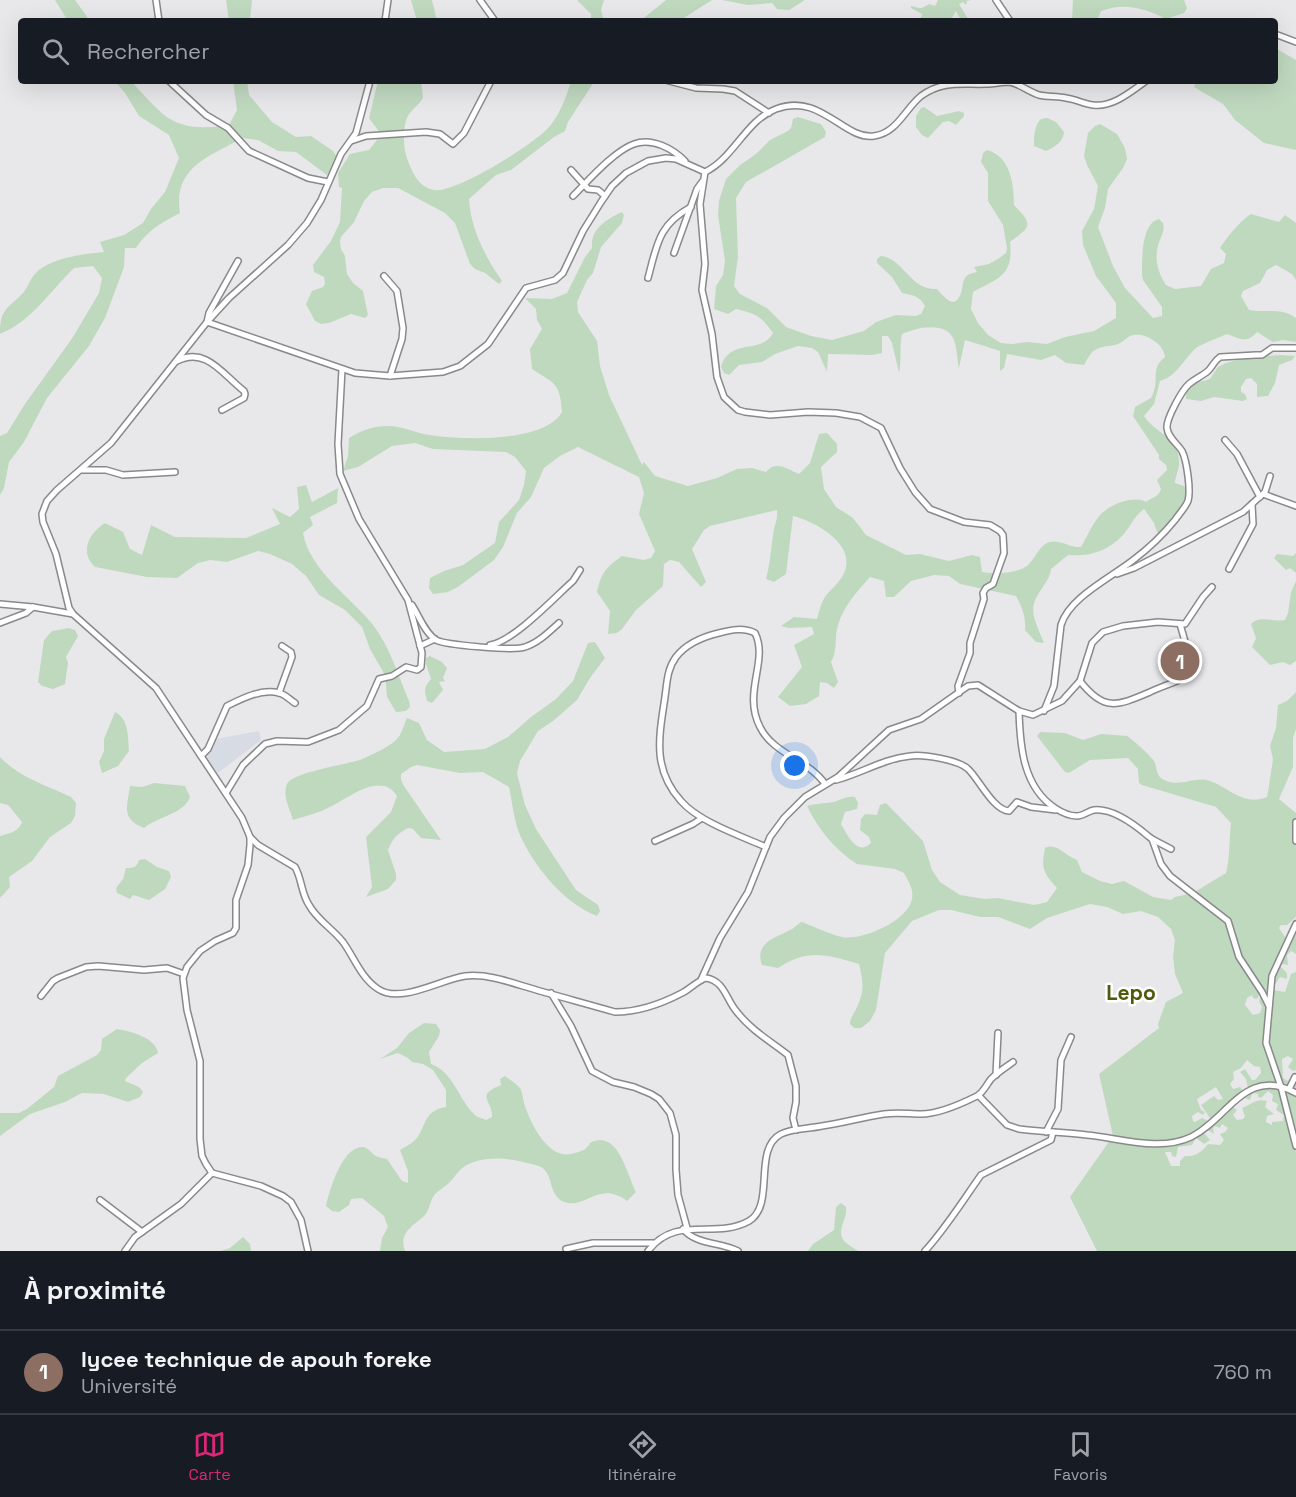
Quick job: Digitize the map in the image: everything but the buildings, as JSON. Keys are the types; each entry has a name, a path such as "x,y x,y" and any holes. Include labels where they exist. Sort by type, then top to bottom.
{"street":[{"path":"156,0 159,18"},
{"path":"385,18 388,0"},
{"path":"480,0 493,18"},
{"path":"996,0 1008,18"},
{"path":"1278,35 1296,42"},
{"path":"172,84 206,115 228,128 249,151 308,178 328,182"},
{"path":"369,84 351,141 341,154 314,212 298,235 229,298 207,322 111,443 47,501 42,514 46,532 56,554 65,597 73,614 150,681 163,697 242,818 250,837 258,845 295,867 303,893 314,914 342,941 366,978 379,990 393,995 401,994 457,978 481,976 501,979 615,1012 635,1011 684,992 706,978 716,981 744,1020 788,1055 796,1086 796,1102 793,1111 796,1130"},
{"path":"351,141 366,136 426,132 440,134 453,144 464,133 489,84"},
{"path":"681,84 696,88 735,91 770,113"},
{"path":"705,171 721,161 760,120 776,109 795,105 816,109 853,131 864,136 875,136 894,127 915,101 932,89 944,84"},
{"path":"1015,84 1040,95 1068,98 1094,106 1119,99 1142,84"},
{"path":"573,196 603,166 634,143 643,142 672,149 689,164"},
{"path":"207,322 342,369 373,376 443,372 460,366 482,349 497,333 526,288 555,280 563,273 583,231 605,196 626,173 648,162 666,158 676,159 705,171"},
{"path":"571,170 590,190 601,191 605,196"},
{"path":"705,171 700,204 705,264 702,290 712,334 717,377 724,397 731,405 745,412 770,415 823,412 860,417 883,431 900,468 915,492 930,509 964,522 990,525 1003,535 1004,553 993,584 983,593 984,599 970,643 968,660 958,686 958,693"},
{"path":"674,253 697,189 704,181"},
{"path":"648,278 662,233 668,223 691,207"},
{"path":"207,322 209,313 238,261"},
{"path":"384,276 397,291 403,328 402,339 390,376"},
{"path":"1044,711 1054,686 1061,625 1064,617 1086,594 1157,540 1188,501 1185,459 1167,429 1169,418 1186,387 1207,371 1220,357 1256,356 1272,348 1296,348"},
{"path":"175,362 190,357 203,357 244,391 244,398 222,410"},
{"path":"342,369 338,444 340,474 359,519 427,630 435,639 453,644 486,646 500,650 525,647 539,640 560,623"},
{"path":"1225,440 1242,462 1261,496 1296,506"},
{"path":"82,470 106,470 123,475 175,472"},
{"path":"1113,575 1134,568 1227,522 1261,496 1270,476"},
{"path":"1229,569 1253,524 1252,504"},
{"path":"486,646 498,644 511,636 573,581 580,570"},
{"path":"701,980 711,956 748,892 770,837 784,818 805,797 828,783 889,730 916,722 968,686 978,685 1029,715 1044,711 1062,701 1080,681 1092,643 1103,632 1123,626 1158,622 1180,624 1188,622 1212,586"},
{"path":"226,793 243,765 265,744 277,741 308,742 339,730 367,706 379,679 392,676 406,667 414,670 421,667 420,646 408,600"},
{"path":"0,604 73,614"},
{"path":"0,623 26,613 33,607"},
{"path":"1080,681 1094,697 1103,703 1113,705 1133,700 1181,679 1184,676 1188,658 1180,624"},
{"path":"766,847 702,818 687,807 669,786 661,766 660,727 672,663 689,645 705,636 741,630 755,633 760,650 752,698 760,729 767,738 828,783"},
{"path":"420,646 435,639"},
{"path":"279,693 292,654 282,646"},
{"path":"201,756 208,749 227,706 245,697 279,693 295,703"},
{"path":"1019,711 1020,737 1027,773 1045,800 1058,810"},
{"path":"828,783 853,776 889,760 910,756 925,757 964,766 997,805 1005,811 1009,811 1017,802 1077,816 1094,810 1104,811 1121,818 1171,849"},
{"path":"655,841 693,825 702,818"},
{"path":"1296,822 1296,841"},
{"path":"250,837 248,865 236,900 236,928 233,933 200,951 184,974 185,1002 200,1061 201,1146 206,1164 212,1173 261,1186 291,1202 301,1220 308,1251"},
{"path":"1152,839 1161,864 1170,876 1228,921 1239,957 1269,1006"},
{"path":"1296,924 1272,976 1266,1047 1281,1087 1296,1146"},
{"path":"41,996 58,978 86,967 144,970 167,968 184,974"},
{"path":"551,993 571,1026 592,1071 613,1082 651,1094 670,1113 676,1135 678,1195 688,1234 705,1242 728,1245 738,1251"},
{"path":"996,1075 998,1033"},
{"path":"1046,1132 1058,1109 1062,1060 1071,1037"},
{"path":"648,1251 663,1237 685,1229 713,1229 738,1225 751,1219 761,1201 769,1148 779,1135 886,1113 934,1113 979,1096 996,1075 1013,1062"},
{"path":"1289,1089 1295,1077"},
{"path":"979,1096 1007,1125 1019,1129 1088,1135 1141,1143 1177,1141 1198,1132 1248,1090 1264,1086 1281,1087 1296,1093"},
{"path":"925,1251 945,1228 959,1204 976,1186 981,1175 1051,1140 1053,1132"},
{"path":"125,1251 135,1237 181,1204 212,1173"},
{"path":"100,1200 142,1232"},
{"path":"566,1249 593,1243 655,1243"}],"shaded area":[{"path":"259,731 261,740 218,773 203,756 216,739"}],"green space":[{"path":"55,0 75,0 88,18 66,18"},
{"path":"226,0 252,0 250,18 229,18"},
{"path":"411,0 432,0 436,18 416,18"},
{"path":"577,0 604,0 601,10 603,18 591,18 591,14"},
{"path":"666,0 712,0 684,18 644,18"},
{"path":"722,0 805,0 789,10 777,9 772,3 748,5"},
{"path":"938,0 971,0 967,1 966,5 963,2 959,4 967,18 960,18 956,11 952,18 921,18 922,14 911,8 911,6 922,8 929,4 935,6"},
{"path":"1073,0 1184,0 1187,8 1184,13 1169,18 1142,9 1118,7 1101,11 1098,18 1072,18"},
{"path":"1278,50 1296,60 1296,150 1264,143 1235,120 1223,104 1194,87 1195,84 1278,84"},
{"path":"118,84 134,84 160,112 169,118 191,126 222,126 237,141 194,167 181,186 180,213 155,228 136,248 125,248 124,267 105,318 89,346 47,398 24,442 9,462 4,488 0,495 0,436 7,433 73,337 99,293 102,278 93,266 74,268 40,305 22,321 0,334 4,312 23,293 32,277 40,269 66,258 104,252 100,242 124,235 143,223 165,192 179,158 169,135 139,116"},
{"path":"233,84 247,84 249,95 272,122 296,137 311,136 333,151 337,157 327,175 296,152 278,151 258,140 242,138 229,125 237,110"},
{"path":"377,84 421,84 423,98 406,121 404,144 406,156 420,183 434,190 444,189 495,166 542,134 557,116 570,84 592,84 568,122 565,131 511,170 496,175 469,199 476,232 502,281 499,284 470,264 455,223 445,213 398,188 383,188 372,192 364,201 354,222 340,241 347,274 363,291 368,315 365,318 351,314 321,324 315,321 306,304 312,291 325,284 324,277 314,272 313,265 331,241 340,222 342,188 339,187 338,173 350,154 369,150 380,136 369,118"},
{"path":"924,107 937,116 959,111 964,113 964,116 956,125 949,121 943,122 928,138 922,135 916,127 916,116"},
{"path":"798,117 821,124 826,132 825,137 746,182 736,198 738,257 734,286 740,294 767,308 786,327 811,336 832,340 864,331 876,322 896,315 921,314 925,306 921,300 902,293 892,277 877,263 877,259 881,256 896,263 920,285 937,289 949,301 956,301 961,293 963,281 970,274 977,272 974,267 989,264 1006,253 1003,225 988,201 988,173 981,162 983,153 987,150 995,153 1006,164 1012,180 1014,205 1027,221 1027,225 1023,232 1010,242 1010,262 1003,274 973,292 971,309 978,323 988,335 1001,343 1047,344 1065,337 1094,331 1116,318 1116,303 1096,276 1083,245 1082,231 1094,209 1098,186 1084,156 1088,133 1100,124 1117,134 1125,148 1127,159 1108,189 1105,208 1098,227 1113,266 1125,288 1153,318 1162,316 1162,307 1143,280 1142,275 1146,235 1153,222 1159,219 1164,228 1157,248 1157,264 1166,285 1175,289 1201,286 1211,269 1224,263 1226,254 1220,248 1239,224 1251,214 1279,222 1285,215 1296,223 1296,280 1292,274 1276,265 1267,270 1260,283 1243,291 1241,296 1249,310 1279,311 1296,318 1296,342 1283,340 1273,342 1257,332 1246,339 1227,334 1196,348 1175,372 1160,381 1154,404 1144,416 1176,448 1179,464 1175,483 1184,486 1190,494 1179,516 1161,534 1157,532 1154,523 1144,509 1123,535 1105,549 1091,554 1068,555 1051,569 1036,597 1033,610 1044,643 1036,642 1025,630 1023,612 1016,596 960,584 949,576 934,575 911,581 894,597 886,597 884,581 870,577 847,605 838,625 831,662 838,682 834,688 827,683 820,682 819,696 806,704 790,706 778,697 802,667 794,645 814,634 812,627 781,626 794,617 817,619 824,599 843,575 846,564 845,554 833,536 793,516 786,574 774,582 766,579 777,510 710,526 704,530 692,549 706,582 701,587 679,562 670,560 664,564 663,586 636,610 622,629 617,633 608,634 610,611 597,592 602,575 622,556 644,560 651,558 655,551 639,514 644,493 639,477 578,447 560,456 544,468 531,497 517,513 503,547 494,560 458,587 448,592 433,594 429,588 430,578 463,565 495,543 499,522 519,500 526,471 515,457 506,452 433,449 415,443 392,446 358,467 343,471 348,456 349,438 368,429 388,426 443,437 501,437 539,429 553,422 562,412 560,395 555,385 532,369 530,349 542,329 537,320 536,309 525,298 552,299 567,293 592,248 592,241 597,230 605,221 622,212 624,215 622,223 601,247 593,273 587,280 577,302 578,312 597,341 600,366 609,395 642,465 644,462 655,476 688,486 717,478 737,469 752,468 766,472 778,466 799,474 810,463 819,434 827,433 837,444 837,452 821,467 824,489 836,507 853,518 866,535 906,555 920,554 949,561 972,555 980,557 982,572 993,573 1006,573 1024,568 1046,543 1057,542 1081,547 1095,521 1105,510 1129,500 1146,502 1158,494 1161,489 1157,480 1167,470 1166,465 1159,459 1159,455 1133,416 1135,407 1151,398 1154,392 1157,366 1165,357 1164,352 1154,340 1144,336 1132,336 1118,344 1098,348 1084,365 1066,363 1055,355 1041,360 1007,354 1004,368 1000,371 1000,351 965,340 959,368 955,343 950,334 930,327 902,334 899,373 892,343 888,336 882,336 882,353 873,355 828,354 827,372 818,352 812,348 798,346 775,354 762,362 739,365 729,375 724,373 721,367 731,352 768,340 773,333 762,319 754,314 736,309 728,314 714,309 716,286 723,275 725,261 718,215 719,201 726,179 770,140 788,131 793,119"},
{"path":"1047,118 1056,122 1064,132 1058,144 1046,151 1034,146 1034,139 1039,122"},
{"path":"1295,356 1292,360 1279,365 1275,383 1268,396 1257,397 1257,384 1251,378 1246,379 1241,387 1241,392 1247,399 1243,401 1214,397 1201,401 1186,399 1186,386 1210,379 1218,367 1226,363 1245,358"},
{"path":"306,485 312,502 338,488 337,503 310,517 313,525 303,533 307,547 322,571 364,614 379,634 409,701 410,707 406,711 396,712 387,697 385,675 370,649 362,627 345,610 319,595 306,576 292,564 258,551 227,562 210,560 198,563 177,578 147,577 95,567 90,561 88,543 94,532 105,523 123,532 130,549 142,555 151,525 175,537 246,538 280,524 272,508 290,517 299,509 297,487"},
{"path":"1296,553 1296,573 1290,568 1286,570 1274,558 1277,554 1293,556"},
{"path":"1296,581 1296,661 1290,665 1283,662 1270,665 1252,647 1256,638 1251,624 1262,619 1285,620 1291,592"},
{"path":"69,628 75,630 78,636 66,657 68,663 65,684 53,689 42,686 38,682 44,640 52,631"},
{"path":"595,642 605,658 577,700 538,731 520,761 517,773 525,805 536,829 576,890 598,905 600,911 597,916 572,902 550,882 532,858 519,833 509,787 483,772 460,773 417,765 401,774 404,786 441,840 421,838 413,829 408,828 401,832 388,850 396,880 388,889 366,897 372,887 366,837 391,812 397,796 390,789 373,786 354,793 317,813 293,820 285,793 287,784 291,780 308,773 360,760 380,751 397,739 407,718 419,723 427,740 444,752 485,749 508,737 556,699 573,681 588,643"},
{"path":"430,656 442,662 447,668 443,678 445,681 439,682 443,690 432,703 427,701 425,691 431,679 426,664 426,658"},
{"path":"1296,692 1293,767 1279,799 1296,813 1296,917 1287,925 1281,925 1279,928 1285,937 1289,937 1296,919 1296,954 1291,951 1287,955 1288,965 1280,966 1287,973 1287,979 1280,977 1271,990 1260,994 1257,999 1252,995 1247,998 1245,1005 1253,1015 1260,1013 1261,995 1273,990 1285,992 1291,974 1296,972 1296,1070 1293,1071 1288,1067 1293,1059 1288,1056 1282,1059 1283,1078 1288,1081 1293,1076 1296,1077 1296,1251 1097,1251 1070,1197 1113,1136 1099,1074 1159,1028 1158,1024 1166,1002 1183,993 1175,974 1173,957 1175,940 1171,929 1158,917 1141,911 1123,914 1107,907 1090,904 1047,918 1030,929 998,917 980,917 951,910 939,910 912,921 885,953 876,1010 870,1021 861,1028 854,1028 850,1024 862,990 859,964 818,955 799,958 778,968 762,965 760,957 764,946 802,922 837,936 861,936 893,922 909,907 912,892 904,873 895,869 857,864 828,838 816,823 807,806 849,797 855,797 858,803 857,809 845,812 841,824 853,843 866,847 871,843 869,837 860,830 861,819 865,814 877,815 880,805 886,803 923,841 932,870 940,882 960,895 985,899 998,898 1034,905 1047,902 1057,888 1046,874 1043,865 1045,848 1049,847 1057,848 1077,860 1082,872 1100,881 1112,884 1124,881 1153,897 1171,900 1193,893 1226,873 1231,823 1216,807 1142,785 1139,783 1138,769 1128,758 1090,760 1069,773 1065,772 1037,736 1040,732 1065,733 1083,740 1101,734 1127,736 1152,759 1159,776 1167,781 1178,783 1207,780 1243,798 1258,799 1267,797 1273,759 1270,746 1276,728 1278,705 1287,701","holes":["1247,1060 1254,1066 1260,1067 1261,1073 1255,1080 1252,1080 1245,1069 1240,1072 1246,1079 1248,1088 1233,1089 1230,1084 1234,1079 1233,1072 1241,1068","1216,1087 1223,1099 1218,1100 1214,1096 1201,1105 1210,1118 1208,1121 1202,1118 1195,1122 1192,1116 1198,1112 1203,1115 1205,1112 1201,1110 1197,1099","1268,1091 1273,1095 1272,1101 1278,1104 1276,1110 1284,1115 1283,1121 1272,1122 1272,1125 1266,1122 1267,1116 1274,1114 1265,1107 1267,1101 1263,1100 1242,1108 1245,1116 1243,1119 1237,1120 1233,1115 1237,1110 1234,1108 1235,1102 1242,1097 1250,1100 1252,1094 1255,1093 1261,1098","1222,1124 1228,1128 1220,1134 1224,1140 1220,1145 1208,1144 1198,1153 1185,1156 1180,1161 1180,1166 1171,1166 1165,1152 1171,1152 1172,1156 1176,1157 1178,1147 1192,1145 1196,1138 1204,1144 1210,1140 1204,1133 1208,1130 1214,1134 1213,1128 1215,1126 1220,1128"]},
{"path":"115,712 120,715 125,724 129,751 118,766 102,773 99,762 104,751 104,739"},
{"path":"0,757 25,776 71,797 76,803 75,816 71,823 50,837 32,861 9,877 10,887 0,898 0,836 16,830 22,822 8,805 0,803"},
{"path":"154,783 185,786 190,797 182,807 144,828 132,821 127,812 130,786 142,787"},
{"path":"145,859 169,871 171,877 165,889 149,900 133,895 130,899 117,893 116,888 123,879 126,868 135,867 139,860"},
{"path":"424,1023 436,1024 440,1030 429,1052 431,1064 445,1073 475,1115 486,1120 492,1117 487,1095 488,1092 501,1085 500,1079 505,1076 520,1088 531,1122 548,1146 563,1154 571,1154 579,1152 590,1143 600,1140 608,1142 620,1156 636,1192 627,1201 608,1193 570,1203 558,1198 548,1175 541,1167 512,1160 481,1160 461,1169 435,1194 425,1215 405,1234 403,1244 405,1251 380,1251 382,1238 388,1227 384,1216 362,1198 351,1199 349,1205 339,1212 332,1211 326,1206 330,1190 343,1162 348,1154 362,1147 376,1156 387,1159 402,1181 408,1183 408,1171 400,1150 417,1138 427,1118 434,1111 446,1107 446,1090 433,1070 423,1064 412,1062 398,1053 380,1059 397,1048 409,1033"},
{"path":"117,1029 148,1039 158,1053 142,1063 126,1078 125,1081 139,1087 143,1092 140,1097 128,1102 104,1094 82,1093 65,1102 30,1114 0,1136 0,1113 19,1113 27,1109 54,1087 58,1076 97,1055 101,1050 102,1039"},
{"path":"841,1203 846,1207 841,1229 842,1238 858,1251 808,1251 813,1244 834,1230 836,1207"},
{"path":"243,1237 250,1244 251,1251 220,1251 230,1248"}],"place":[{"name":"lycee technique de apouh foreke","path":"1180,661"}],"district":[{"name":"Lepo","path":"1131,992"}]}
